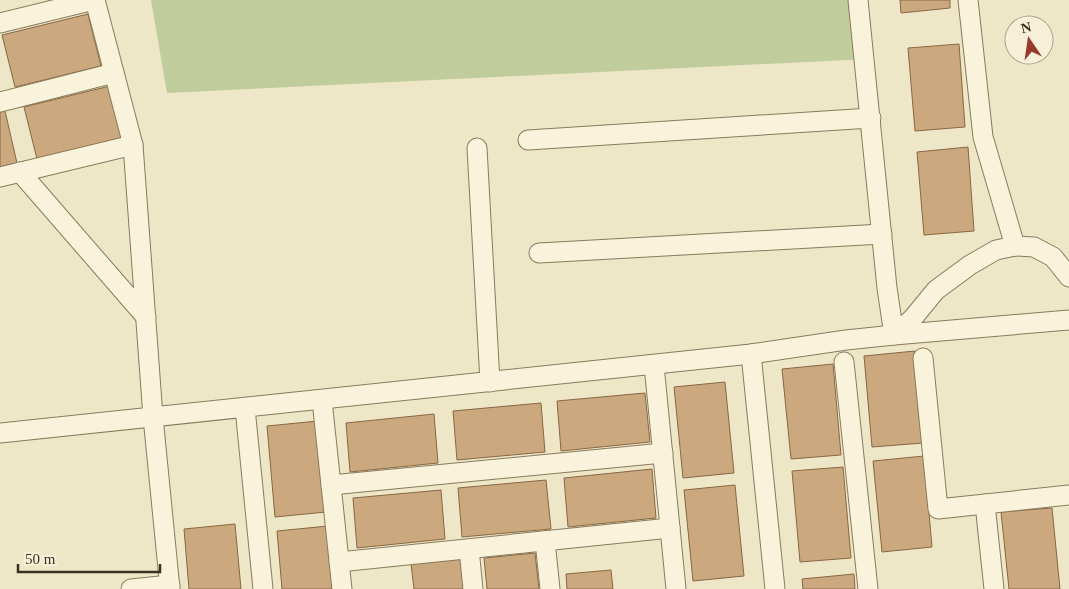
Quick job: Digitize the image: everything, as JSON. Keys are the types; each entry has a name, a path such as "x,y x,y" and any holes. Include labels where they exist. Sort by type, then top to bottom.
{"street":[{"path":"0,23 95,0 133,145 153,417 170,587 131,589"},
{"path":"858,0 894,335"},
{"path":"968,0 984,137 1015,246"},
{"path":"0,102 114,73"},
{"path":"528,140 871,118"},
{"path":"0,177 133,145"},
{"path":"476,148 490,382"},
{"path":"20,172 146,317"},
{"path":"539,253 882,234"},
{"path":"894,335 913,318 936,290 970,265 996,250 1015,246 1034,247 1053,257 1069,277"},
{"path":"0,433 654,365 751,354 846,340 1069,320"},
{"path":"751,354 775,589"},
{"path":"923,358 938,509 1069,495"},
{"path":"844,362 868,589"},
{"path":"654,365 676,589"},
{"path":"322,400 342,589"},
{"path":"245,408 263,589"},
{"path":"331,485 663,453"},
{"path":"985,504 994,589"},
{"path":"339,562 670,528"},
{"path":"545,541 550,589"},
{"path":"468,549 473,589"}],"green space":[{"path":"151,0 865,0 868,59 167,93"}],"building":[{"path":"900,0 950,0 950,8 901,13"},
{"path":"88,14 101,66 15,87 2,35"},
{"path":"959,44 965,127 915,131 908,48"},
{"path":"110,86 123,138 37,159 24,107"},
{"path":"5,111 17,163 0,167 0,112"},
{"path":"968,147 974,231 924,235 917,152"},
{"path":"915,351 923,443 872,447 864,356"},
{"path":"833,364 841,455 791,459 782,369"},
{"path":"725,382 734,473 683,478 674,387"},
{"path":"645,393 650,442 561,451 557,401"},
{"path":"541,403 545,452 457,460 453,411"},
{"path":"434,414 438,463 350,472 346,423"},
{"path":"318,421 326,512 275,517 267,426"},
{"path":"924,456 932,547 882,552 873,461"},
{"path":"843,467 851,558 800,562 792,471"},
{"path":"652,469 656,518 568,527 564,478"},
{"path":"546,480 551,529 462,537 458,488"},
{"path":"735,485 744,576 693,581 684,490"},
{"path":"441,490 445,539 357,548 353,498"},
{"path":"1052,508 1060,589 1009,589 1001,512"},
{"path":"235,524 241,589 189,589 184,529"},
{"path":"328,526 333,589 282,589 277,531"},
{"path":"535,553 539,589 487,589 484,558"},
{"path":"462,559 465,589 414,589 411,564"},
{"path":"611,570 613,589 567,589 566,574"},
{"path":"854,574 855,589 803,589 802,579"}]}
